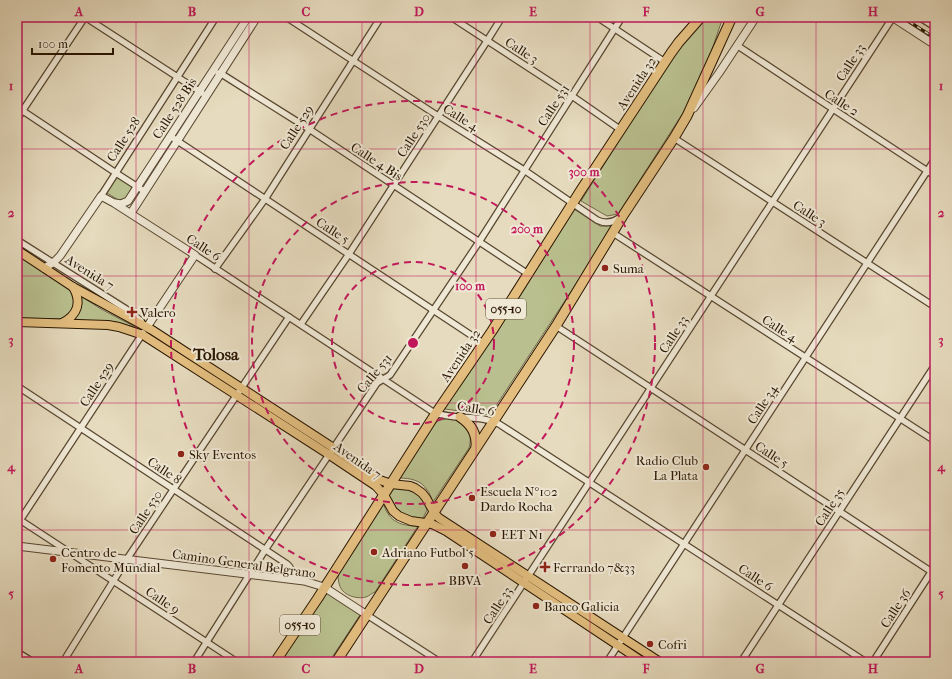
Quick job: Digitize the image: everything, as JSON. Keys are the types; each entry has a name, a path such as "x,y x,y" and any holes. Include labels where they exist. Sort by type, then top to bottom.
{"highway":[{"name":"Avenida 32","path":"275,662 665,62 679,42 701,17"},
{"path":"336,662 556,326 624,214 674,138 687,116 732,17"},
{"path":"460,417 474,430 476,447"}],"main road":[{"name":"Avenida 7","path":"17,250 331,451 380,480 391,484 415,488 422,493 439,518 644,662"},
{"path":"62,323 73,316 78,304 78,298 73,286"},
{"name":"Avenida 7","path":"19,324 62,323 114,326 137,332 145,331"},
{"name":"Avenida 7","path":"331,451 376,486 384,494 391,508 399,516 411,521 435,525 446,531 660,662"}],"street":[{"path":"17,119 20,109 85,17 206,96"},
{"name":"Calle 528","path":"44,268 53,263 60,256 101,196 216,17"},
{"name":"Calle 528 Bis","path":"114,203 121,204 128,201 248,17"},
{"name":"Calle 528 Bis","path":"131,213 257,17"},
{"name":"Calle 4","path":"286,17 602,222 612,222 624,214"},
{"name":"Calle 529","path":"215,269 265,199 381,17"},
{"name":"Calle 3","path":"451,17 621,130"},
{"name":"Calle 530","path":"301,324 394,185 488,41 502,17"},
{"path":"597,17 665,62"},
{"name":"Calle 531","path":"194,662 265,550 377,383 390,375 434,310 622,17"},
{"name":"Avenida 32","path":"679,42 694,17"},
{"path":"687,116 738,46 756,17"},
{"path":"893,17 935,44"},
{"name":"Calle 33","path":"472,662 893,17"},
{"path":"919,17 935,27"},
{"name":"Calle 2","path":"738,46 935,176"},
{"name":"Calle 4 Bis","path":"212,72 220,73 309,129 528,274"},
{"path":"20,109 144,191"},
{"name":"Calle 5","path":"170,136 483,343"},
{"name":"Calle 3","path":"674,138 935,307"},
{"name":"Calle 34","path":"607,662 935,159"},
{"name":"Calle 6","path":"101,196 131,213 425,407 443,415 484,419 494,421 499,424 866,662"},
{"name":"Calle 4","path":"613,233 935,441"},
{"name":"Avenida 7","path":"17,240 126,309 142,322 145,331"},
{"name":"Calle 529","path":"18,521 195,255"},
{"name":"Calle 530","path":"63,662 173,490 289,317"},
{"name":"Calle 5","path":"556,326 933,573"},
{"name":"Calle 35","path":"741,662 935,365"},
{"name":"Calle 8","path":"17,386 290,566 293,579"},
{"name":"Calle 9","path":"18,521 69,552 237,662"},
{"name":"Camino General Belgrano","path":"17,546 293,579 314,583 324,587"},
{"name":"Calle 36","path":"873,662 933,573 935,566"},
{"path":"324,587 440,662"},
{"path":"17,652 33,662"}],"green space":[{"path":"706,17 723,17 699,88 618,214 607,216 581,201 676,51"},
{"path":"117,176 133,185 125,200 120,201 107,193"},
{"path":"574,209 600,226 614,226 490,415 445,409 444,408"},
{"path":"17,255 71,290 74,306 72,312 65,319 17,318"},
{"path":"79,295 101,309 137,328 116,322 72,320"},
{"path":"448,418 459,421 466,427 470,436 469,448 433,502 429,493 422,484 411,479 399,478 433,425 438,421"},
{"path":"399,487 417,494 423,500 427,510 423,518 414,520 402,516 392,507 389,496 394,488"},
{"path":"383,502 391,518 395,521 405,525 418,526 375,592 363,598 350,596 341,588 338,575"},
{"path":"324,591 360,612 360,615 329,662 279,662"}],"railway":[{"path":"902,17 935,38"}],"place":[{"name":"Suma","path":"605,268"},
{"name":"Valero","path":"132,312"},
{"name":"Sky Eventos","path":"181,454"},
{"name":"Radio Club La Plata","path":"706,467"},
{"name":"Escuela N°102 Dardo Rocha","path":"472,498"},
{"name":"EET N1","path":"493,534"},
{"name":"Adriano Futbol 5","path":"374,552"},
{"name":"Centro de Fomento Mundial","path":"53,559"},
{"name":"BBVA","path":"465,566"},
{"name":"Ferrando 7&33","path":"545,567"},
{"name":"Banco Galicia","path":"536,606"},
{"name":"Cofri","path":"650,644"}],"district":[{"name":"Tolosa","path":"216,354"}]}
